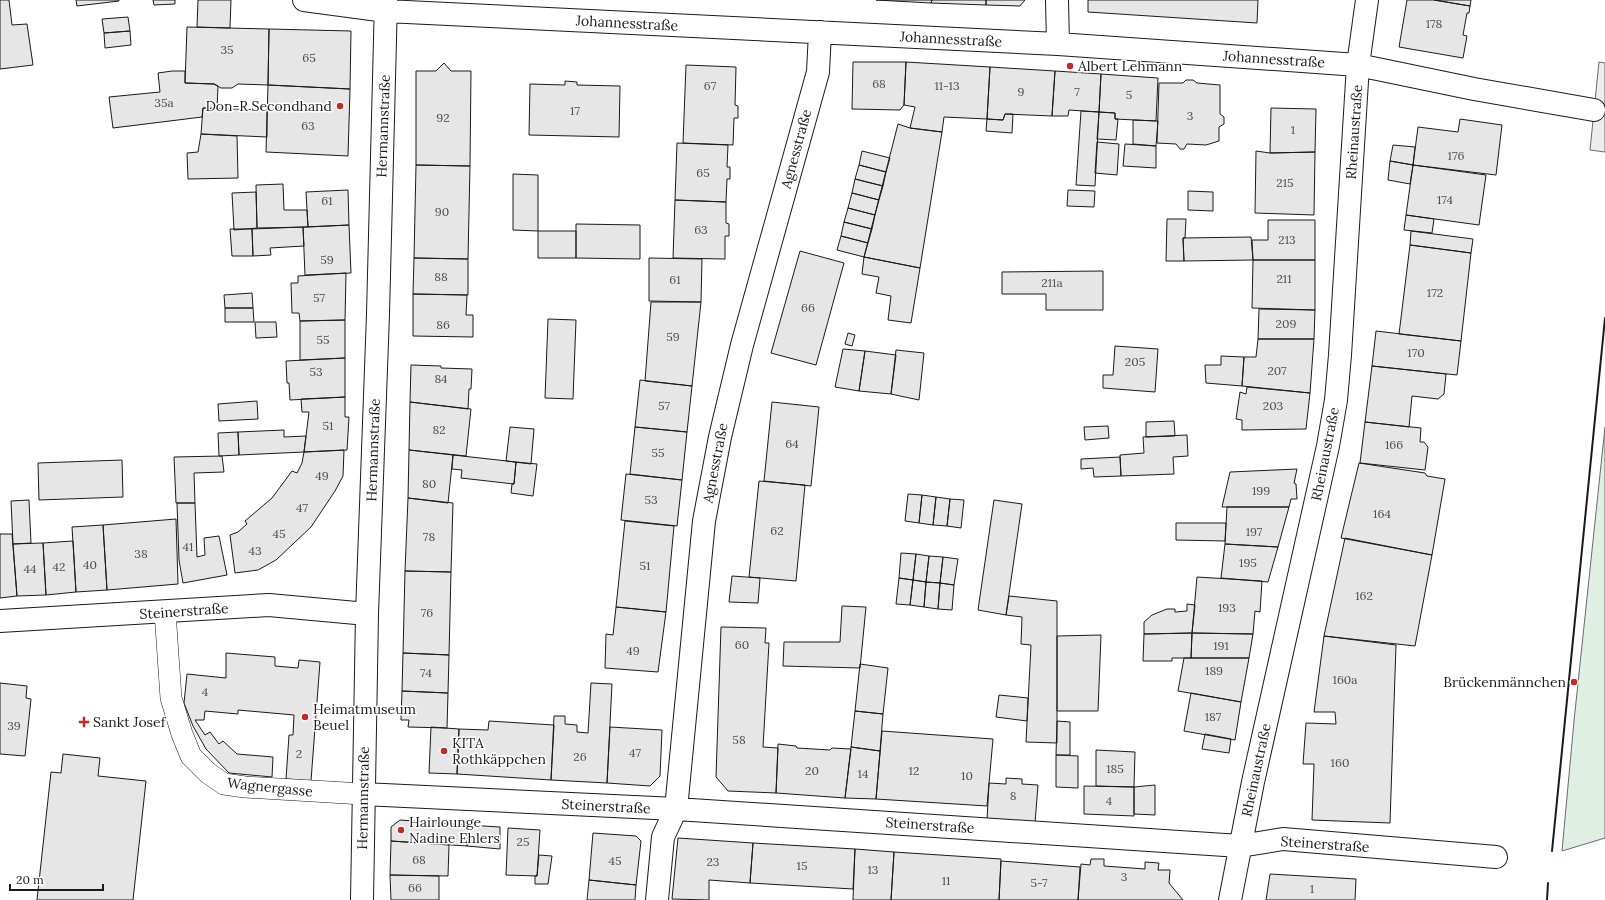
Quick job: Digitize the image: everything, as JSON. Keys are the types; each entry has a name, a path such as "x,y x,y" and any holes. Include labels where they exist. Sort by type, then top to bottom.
{"street":[{"name":"Johannesstraße","path":"304,0 820,32 1058,44 1358,65 1474,89 1594,110"},
{"path":"1057,0 1058,44"},
{"name":"Rheinaustraße","path":"1230,900 1255,774 1328,446 1336,400 1358,65 1368,0"},
{"name":"Hermannstraße","path":"362,900 367,614 378,314 386,5"},
{"name":"Agnesstraße","path":"657,900 663,837 676,809 704,521 720,437 740,352 818,72 820,32"},
{"name":"Steinerstraße","path":"0,621 269,605 367,614"},
{"name":"Wagnergasse","path":"165,612 171,698 182,734 191,756 208,773 224,784 245,787 363,794"},
{"name":"Steinerstraße","path":"363,794 676,809 1240,846 1283,839 1496,857"}],"green space":[{"path":"1605,427 1605,838 1562,851 1574,721"}],"shaded area":[{"path":"1599,62 1605,63 1605,152 1590,150"}],"building":[{"path":"0,0 9,0 12,25 27,24 33,65 0,69"},
{"path":"76,0 119,0 119,1 77,6"},
{"path":"153,0 175,0 175,4 154,5"},
{"path":"198,0 231,0 230,28 197,27"},
{"path":"876,0 932,0 931,3"},
{"path":"932,0 986,0 986,5 931,3"},
{"path":"986,0 1025,0 1020,6 986,5"},
{"path":"1088,0 1258,0 1257,23 1088,12"},
{"path":"1407,0 1434,0 1470,6 1469,13 1467,13 1463,35 1467,36 1463,58 1399,47"},
{"path":"1434,0 1471,0 1470,6"},
{"path":"128,17 130,31 104,33 102,19"},
{"path":"187,27 269,29 268,85 238,84 232,88 221,88 214,84 185,83"},
{"path":"269,29 351,31 350,89 268,85"},
{"path":"130,31 131,45 105,48 104,33"},
{"path":"853,62 906,62 904,105 900,110 852,109"},
{"path":"906,62 990,67 987,119 944,117 942,132 910,128 915,107 904,105"},
{"path":"444,63 451,71 471,71 470,166 416,165 416,71 436,71"},
{"path":"686,65 736,67 735,105 738,106 738,118 734,118 733,145 683,143"},
{"path":"990,67 1055,71 1052,116 1005,114 1003,120 987,119"},
{"path":"185,71 185,83 214,84 218,86 217,109 203,108 202,117 113,128 109,97 160,92 158,73"},
{"path":"1055,71 1101,74 1099,112 1069,110 1068,116 1052,116"},
{"path":"1101,74 1158,78 1156,121 1115,119 1115,113 1099,112"},
{"path":"1186,80 1193,80 1197,83 1220,85 1220,114 1224,117 1224,124 1219,127 1219,141 1206,145 1187,144 1184,149 1180,149 1176,144 1157,143 1159,83 1183,83"},
{"path":"565,81 577,82 577,85 620,86 619,137 529,135 530,84 565,85"},
{"path":"268,85 350,89 348,156 266,152"},
{"path":"203,108 267,110 267,137 201,134"},
{"path":"1271,108 1316,109 1315,152 1270,153"},
{"path":"1081,111 1099,112 1095,186 1076,185"},
{"path":"1099,112 1115,113 1115,119 1118,119 1116,140 1097,139"},
{"path":"1005,114 1013,114 1012,133 986,131 987,119 1003,120"},
{"path":"1460,119 1502,125 1496,175 1413,165 1418,127 1458,132"},
{"path":"1133,120 1158,121 1156,146 1133,144"},
{"path":"898,124 910,128 942,132 920,268 864,257"},
{"path":"201,134 237,136 238,178 188,179 187,153 198,152"},
{"path":"1097,142 1119,144 1117,175 1095,173"},
{"path":"677,143 728,145 727,167 730,167 730,179 727,179 726,202 675,200"},
{"path":"1125,144 1156,146 1156,168 1123,166"},
{"path":"1393,145 1415,147 1413,165 1390,161"},
{"path":"862,151 890,158 886,172 859,165"},
{"path":"1256,151 1270,153 1315,152 1314,215 1255,213"},
{"path":"1390,161 1413,165 1410,184 1388,180"},
{"path":"416,165 470,166 468,259 414,258"},
{"path":"859,165 886,172 883,186 855,179"},
{"path":"1413,165 1486,175 1479,225 1406,215"},
{"path":"513,174 538,175 538,231 513,230"},
{"path":"855,179 883,186 879,200 852,193"},
{"path":"283,184 284,210 307,210 308,227 257,228 256,185"},
{"path":"348,190 349,225 308,227 306,192"},
{"path":"1068,190 1095,191 1094,207 1067,206"},
{"path":"1188,191 1213,192 1213,211 1188,210"},
{"path":"256,192 257,228 234,230 232,193"},
{"path":"852,193 879,200 875,215 848,208"},
{"path":"675,200 726,202 726,223 729,224 729,236 725,236 725,259 673,258"},
{"path":"848,208 875,215 872,229 844,222"},
{"path":"1406,215 1434,219 1432,233 1404,230"},
{"path":"1167,219 1186,219 1185,238 1183,238 1184,261 1166,261"},
{"path":"1268,220 1315,220 1315,260 1253,260 1252,240 1268,240"},
{"path":"844,222 872,229 868,243 841,236"},
{"path":"576,224 640,225 640,259 576,258"},
{"path":"349,225 351,273 305,275 303,227"},
{"path":"303,227 304,246 270,248 271,255 253,256 252,229"},
{"path":"230,229 252,229 253,256 232,256"},
{"path":"538,231 576,231 576,258 538,258"},
{"path":"1411,231 1473,239 1471,253 1410,245"},
{"path":"841,236 868,243 864,257 837,250"},
{"path":"1251,237 1253,260 1184,261 1183,238"},
{"path":"1410,245 1471,253 1461,341 1399,334"},
{"path":"800,251 844,263 816,365 771,353"},
{"path":"864,257 920,268 911,323 888,320 891,296 876,293 879,277 862,274"},
{"path":"414,258 468,259 468,295 413,294"},
{"path":"649,258 702,259 701,302 649,301"},
{"path":"1253,260 1315,260 1315,310 1252,308"},
{"path":"1103,271 1103,310 1046,310 1046,294 1002,294 1002,272"},
{"path":"346,273 345,320 300,321 299,313 292,313 291,283 298,283 298,276"},
{"path":"252,293 253,308 225,308 224,295"},
{"path":"413,294 467,295 466,315 473,315 473,337 413,336"},
{"path":"651,302 701,302 692,386 645,381"},
{"path":"225,308 253,308 254,322 225,322"},
{"path":"1259,309 1315,310 1314,339 1258,339"},
{"path":"548,319 576,320 573,399 545,398"},
{"path":"345,320 345,358 300,360 300,321"},
{"path":"255,322 276,322 277,337 256,338"},
{"path":"1376,331 1461,341 1457,375 1372,366"},
{"path":"848,333 855,335 852,346 845,344"},
{"path":"1258,339 1314,339 1310,393 1242,386 1244,357 1256,357"},
{"path":"1115,346 1158,349 1155,392 1103,388 1103,375 1113,375"},
{"path":"843,349 865,351 859,391 835,387"},
{"path":"896,350 924,353 919,400 891,394"},
{"path":"865,351 896,355 891,394 859,391"},
{"path":"1221,356 1244,357 1242,386 1206,383 1205,365 1221,365"},
{"path":"345,358 345,397 290,400 289,383 287,383 286,361"},
{"path":"411,365 472,369 468,409 410,402"},
{"path":"1372,366 1446,374 1444,394 1438,399 1412,396 1409,427 1365,422"},
{"path":"640,380 692,386 687,432 635,427"},
{"path":"1247,387 1310,393 1306,429 1242,430 1242,420 1236,419 1240,392 1246,394"},
{"path":"345,397 345,417 349,417 347,450 304,452 309,412 302,412 301,399"},
{"path":"257,401 258,419 219,421 218,404"},
{"path":"410,402 471,409 466,456 409,450"},
{"path":"772,402 819,407 811,486 764,481"},
{"path":"1174,421 1175,436 1146,437 1146,422"},
{"path":"1365,422 1421,428 1420,442 1424,442 1428,447 1425,470 1360,463"},
{"path":"1108,426 1109,438 1085,440 1084,427"},
{"path":"510,427 534,429 531,464 506,461"},
{"path":"635,427 687,432 682,480 630,474"},
{"path":"284,430 284,437 306,436 304,452 239,455 238,432"},
{"path":"238,432 239,455 219,456 218,433"},
{"path":"1187,435 1188,456 1173,457 1174,474 1121,476 1120,455 1144,453 1143,437"},
{"path":"344,450 343,476 311,527 276,560 258,570 235,573 230,535 238,532 247,524 245,521 272,498 292,471 297,473 302,463 304,452"},
{"path":"409,450 453,455 448,503 408,498"},
{"path":"453,455 516,462 514,484 461,478 462,470 452,469"},
{"path":"222,456 224,472 194,473 195,503 176,503 174,457"},
{"path":"1120,457 1121,476 1094,477 1093,468 1081,469 1081,459"},
{"path":"122,460 123,497 39,500 38,463"},
{"path":"516,462 537,464 533,496 511,493 512,484 514,484"},
{"path":"1359,463 1425,473 1427,476 1445,479 1432,555 1341,538"},
{"path":"1297,469 1294,483 1296,484 1297,499 1291,499 1289,507 1222,507 1230,472"},
{"path":"626,474 682,480 677,526 621,520"},
{"path":"759,481 805,485 796,581 749,577"},
{"path":"908,494 922,495 919,523 905,521"},
{"path":"922,495 936,497 933,525 919,523"},
{"path":"936,497 950,499 947,526 933,525"},
{"path":"408,498 453,503 451,572 405,571"},
{"path":"950,499 964,500 961,528 947,526"},
{"path":"29,500 31,543 13,544 11,501"},
{"path":"994,500 1022,504 1006,615 978,610"},
{"path":"177,503 195,503 197,557 205,555 204,538 219,536 227,575 183,583 179,560"},
{"path":"1227,507 1289,507 1278,547 1225,544"},
{"path":"176,519 178,584 107,590 103,525"},
{"path":"625,521 674,526 666,612 616,607"},
{"path":"1176,523 1226,523 1225,541 1176,540"},
{"path":"103,525 107,590 76,592 72,527"},
{"path":"0,534 12,534 17,596 0,598"},
{"path":"1345,538 1432,555 1415,646 1324,636"},
{"path":"73,541 76,592 46,595 43,543"},
{"path":"43,543 46,595 17,596 13,544"},
{"path":"1225,544 1278,547 1268,582 1221,578"},
{"path":"901,553 916,554 913,580 899,578"},
{"path":"916,554 929,556 926,582 913,580"},
{"path":"929,556 943,557 940,583 926,582"},
{"path":"943,557 958,559 954,585 940,583"},
{"path":"405,571 451,572 449,655 403,653"},
{"path":"732,576 760,578 758,603 729,602"},
{"path":"1197,577 1262,581 1260,612 1255,611 1253,634 1192,633"},
{"path":"899,578 913,580 910,605 896,604"},
{"path":"913,580 926,582 924,607 910,605"},
{"path":"926,582 940,583 938,609 924,607"},
{"path":"940,583 954,585 952,610 938,609"},
{"path":"1009,596 1057,601 1057,743 1026,742 1031,645 1021,644 1022,617 1006,615"},
{"path":"1187,604 1195,605 1192,633 1144,634 1144,622 1152,615 1167,609 1175,609 1175,612 1187,611"},
{"path":"842,606 866,607 860,668 783,666 784,642 840,642"},
{"path":"616,607 666,612 658,672 605,668 606,634 613,635"},
{"path":"721,627 766,628 765,643 769,643 763,747 778,748 776,793 728,791 716,777"},
{"path":"1192,633 1253,634 1249,658 1191,658"},
{"path":"1192,633 1191,658 1172,658 1172,661 1143,661 1144,634"},
{"path":"1101,635 1098,711 1057,711 1057,636"},
{"path":"1324,636 1396,645 1390,823 1312,820 1314,764 1303,764 1306,723 1336,724 1335,712 1314,712"},
{"name":"Heimatmuseum Beuel","path":"226,653 275,657 275,666 298,668 299,660 320,662 311,781 286,779 289,735 293,735 294,715 238,710 238,714 205,711 204,720 195,720 205,735 210,732 219,744 223,741 237,754 273,757 272,777 229,773 206,749 193,726 184,703 187,674 226,678"},
{"path":"403,653 449,655 448,693 402,691"},
{"path":"1184,658 1249,658 1241,702 1178,691"},
{"path":"860,664 888,668 883,714 855,711"},
{"path":"0,683 27,686 26,698 31,699 25,756 0,754"},
{"path":"591,683 612,684 607,783 551,780 554,716 565,716 565,724 577,725 577,732 588,733"},
{"path":"402,691 448,693 447,728 408,727 409,720 401,720"},
{"path":"1191,693 1241,702 1235,740 1184,731"},
{"path":"999,695 1028,698 1027,721 996,717"},
{"path":"855,711 883,714 880,751 851,747"},
{"path":"489,721 554,725 551,780 457,774 459,729 488,730"},
{"path":"1057,721 1070,722 1070,755 1056,755"},
{"path":"431,727 459,729 457,774 429,773"},
{"path":"610,727 662,730 660,776 650,786 607,783"},
{"path":"882,731 993,739 987,806 876,799"},
{"path":"1205,734 1231,739 1229,753 1202,749"},
{"path":"778,744 796,746 797,748 830,750 832,748 851,749 845,798 776,793"},
{"path":"851,747 880,751 876,799 845,798"},
{"path":"1096,750 1135,752 1134,787 1096,786"},
{"path":"63,754 100,758 98,776 146,781 133,900 37,900 51,772 61,773"},
{"path":"1056,755 1078,756 1078,788 1056,787"},
{"path":"1006,778 1022,779 1022,784 1038,785 1035,823 987,820 989,783 1006,784"},
{"path":"1155,785 1155,815 1134,814 1134,787"},
{"path":"1084,786 1134,787 1134,816 1084,814"},
{"path":"400,820 468,825 467,846 391,841 391,827"},
{"path":"468,825 500,827 500,849 467,846"},
{"path":"508,828 540,830 537,876 506,875"},
{"path":"593,833 636,836 641,841 636,885 589,880"},
{"path":"678,838 753,843 750,883 709,880 709,900 672,899"},
{"path":"391,841 449,845 448,876 390,875"},
{"path":"753,843 855,849 853,889 750,883"},
{"path":"855,849 894,852 891,900 853,900"},
{"path":"894,852 1001,859 999,900 891,900"},
{"path":"539,855 552,856 548,884 535,884"},
{"path":"1091,859 1104,859 1104,866 1145,869 1145,862 1159,863 1158,870 1170,870 1169,883 1183,900 1078,900 1081,864 1090,865"},
{"path":"1001,861 1080,867 1078,900 999,900"},
{"path":"1270,874 1356,879 1355,900 1266,900"},
{"path":"390,875 439,876 439,900 391,900"},
{"path":"589,880 636,885 635,900 587,900"}],"wall":[{"path":"1552,851 1605,318"},
{"path":"1547,900 1548,883"}],"place":[{"name":"Albert Lehmann","path":"1070,66"},
{"name":"Don-R Secondhand","path":"340,106"},
{"name":"Brückenmännchen","path":"1574,682"},
{"name":"Heimatmuseum Beuel","path":"305,717"},
{"name":"Sankt Josef","path":"84,722"},
{"name":"KITA Rothkäppchen","path":"444,751"},
{"name":"Hairlounge Nadine Ehlers","path":"401,830"}]}
